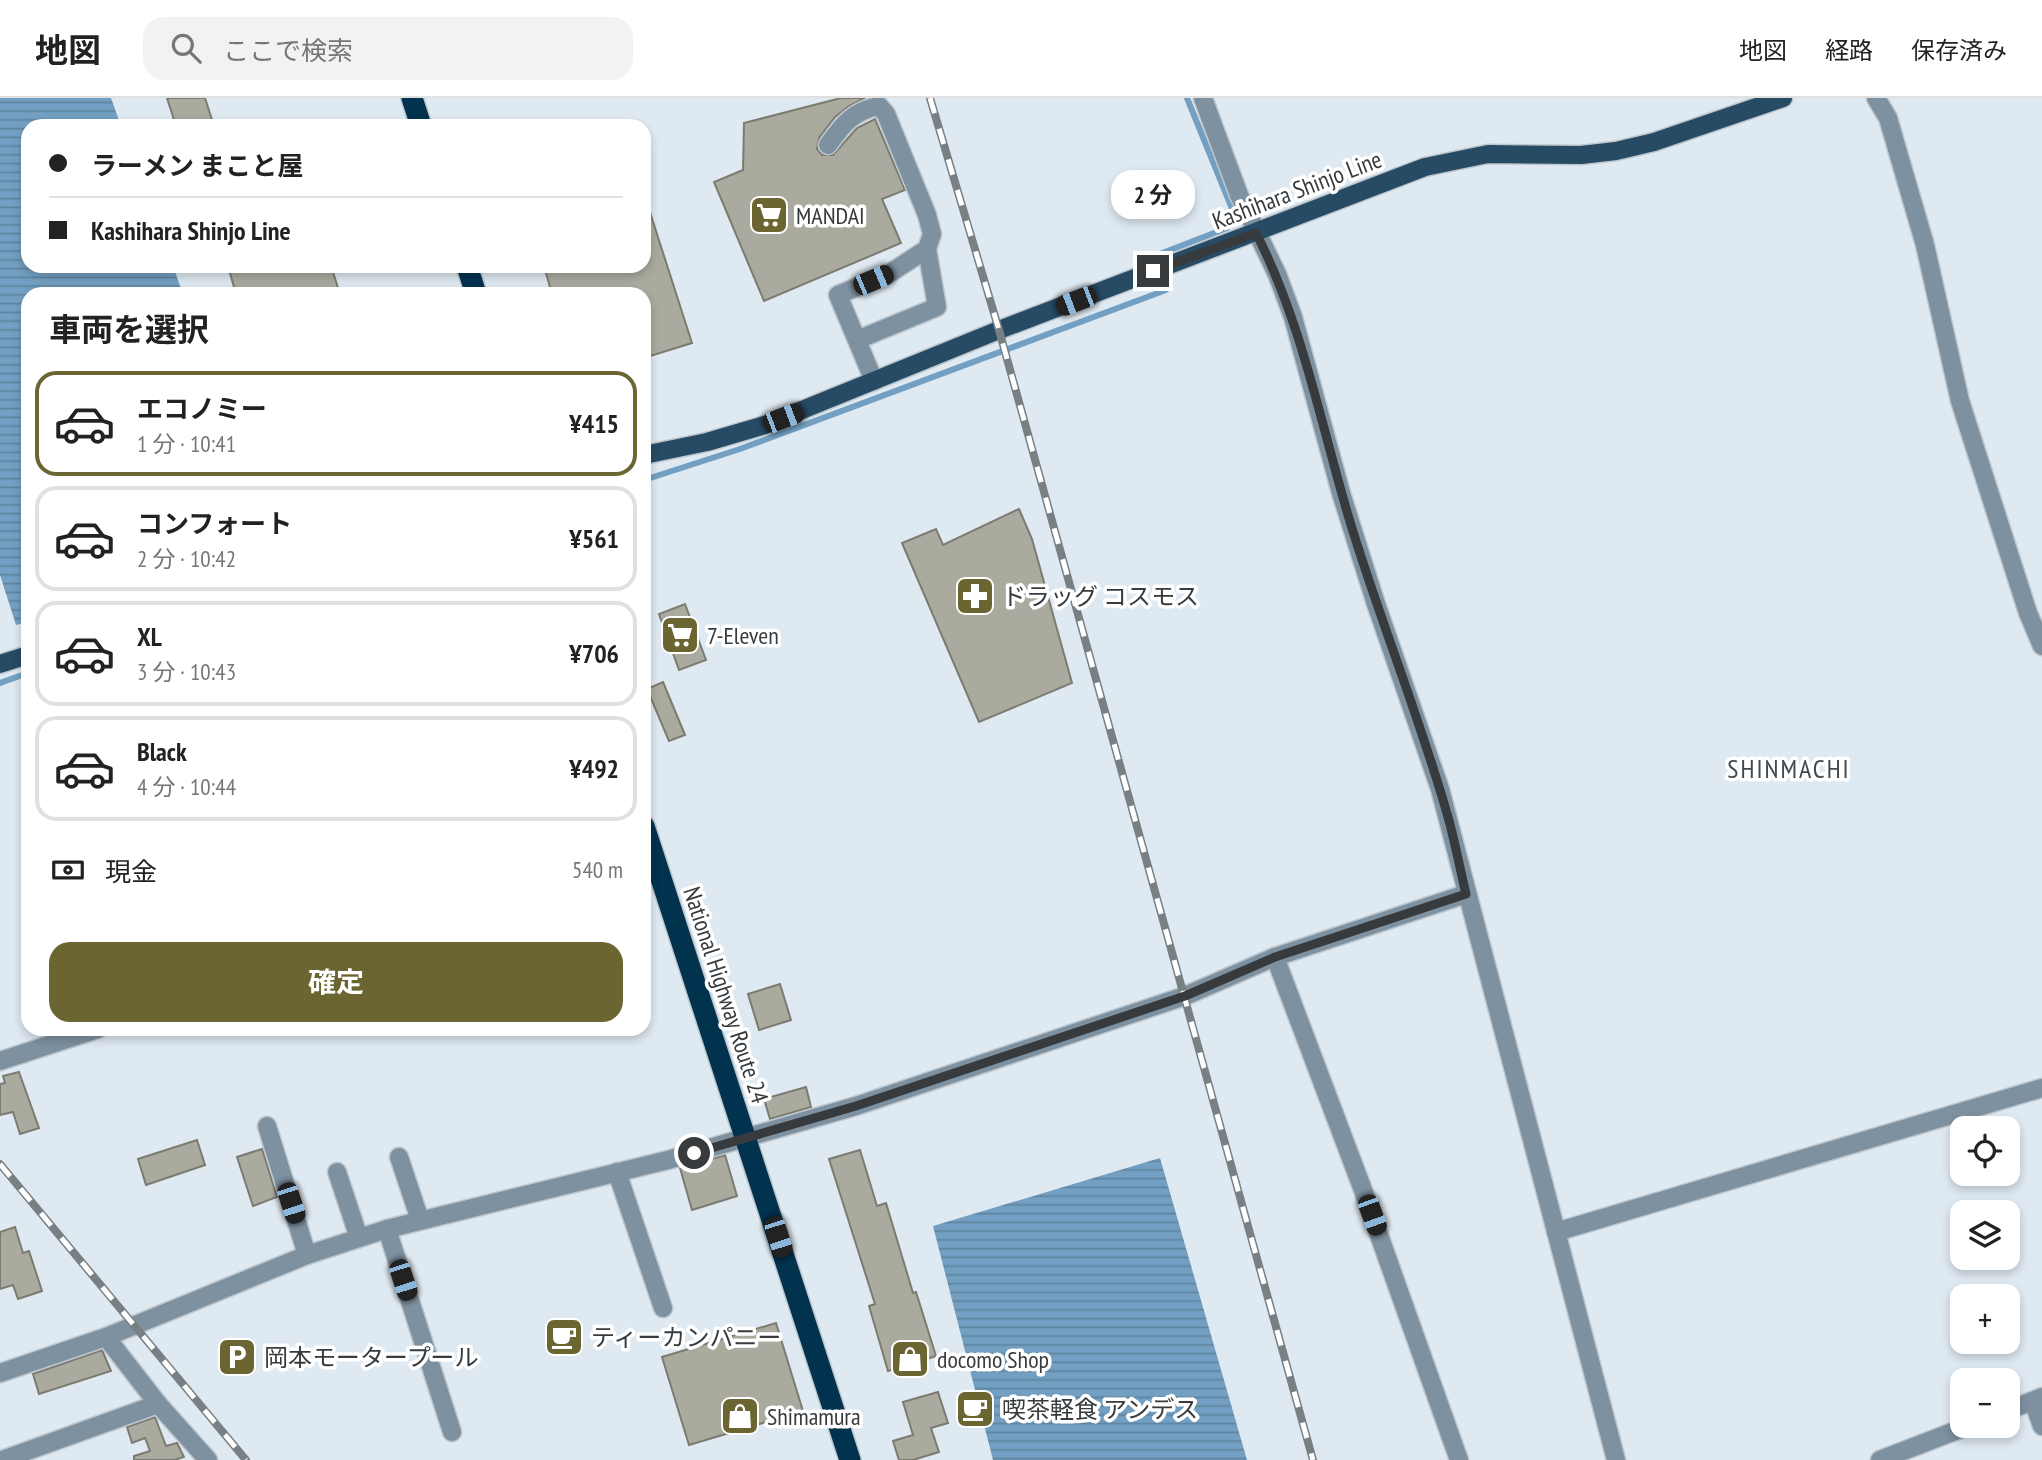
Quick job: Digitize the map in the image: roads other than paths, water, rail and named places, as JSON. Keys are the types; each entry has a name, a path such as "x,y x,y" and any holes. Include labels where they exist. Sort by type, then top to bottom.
{"highway":[{"path":"412,98 419,119"},
{"name":"National Highway Route 24","path":"651,859 746,1139 850,1460"}],"main road":[{"name":"Kashihara Shinjo Line","path":"651,453 734,435 1395,177 1445,162 1488,154 1581,155 1616,151 1654,142 1783,98"},
{"path":"0,664 21,657"}],"street":[{"path":"1203,98 1256,233 1277,274 1293,317 1341,493 1440,789 1616,1460"},
{"path":"1876,98 1888,118 1925,245 1960,401 2028,613 2042,646"},
{"path":"828,145 847,119 864,109 879,106 886,114 927,215 932,234 927,249 937,307 857,340"},
{"path":"874,381 838,295 890,273 927,249"},
{"path":"0,1373 106,1337 307,1255 359,1238 420,1220 746,1139 856,1106 1185,996 1275,957 1466,894"},
{"path":"1275,957 1363,1190 1459,1460"},
{"path":"0,1061 77,1036"},
{"path":"1556,1232 2042,1088"},
{"path":"267,1126 307,1255"},
{"path":"399,1157 420,1220"},
{"path":"337,1172 359,1238"},
{"path":"617,1172 663,1308"},
{"path":"387,1229 452,1433"},
{"path":"106,1337 158,1404 208,1460"},
{"path":"2020,1406 2037,1399 2042,1426"},
{"path":"2,1460 158,1404"},
{"path":"1884,1459 1950,1433"}],"water":[{"path":"0,98 111,98 118,119 21,119 21,273 176,273 180,287 21,287 21,624 16,625 0,575"},
{"path":"1160,1158 1247,1460 993,1460 933,1226"}],"waterway":[{"path":"1152,257 1227,228 1233,211 1187,98"},
{"path":"651,478 740,449 1166,290"},
{"path":"0,683 21,676"}],"railway":[{"path":"930,98 999,330 1313,1460"},
{"path":"0,1164 246,1460"}],"place":[{"name":"MANDAI","path":"769,215"},
{"name":"ドラッグ コスモス","path":"975,596"},
{"name":"7-Eleven","path":"680,635"},
{"name":"ティーカンパニー","path":"564,1337"},
{"name":"岡本モータープール","path":"237,1357"},
{"name":"docomo Shop","path":"910,1359"},
{"name":"喫茶軽食 アンデス","path":"975,1409"},
{"name":"Shimamura","path":"740,1416"}],"district":[{"name":"SHINMACHI","path":"1789,768"}]}
